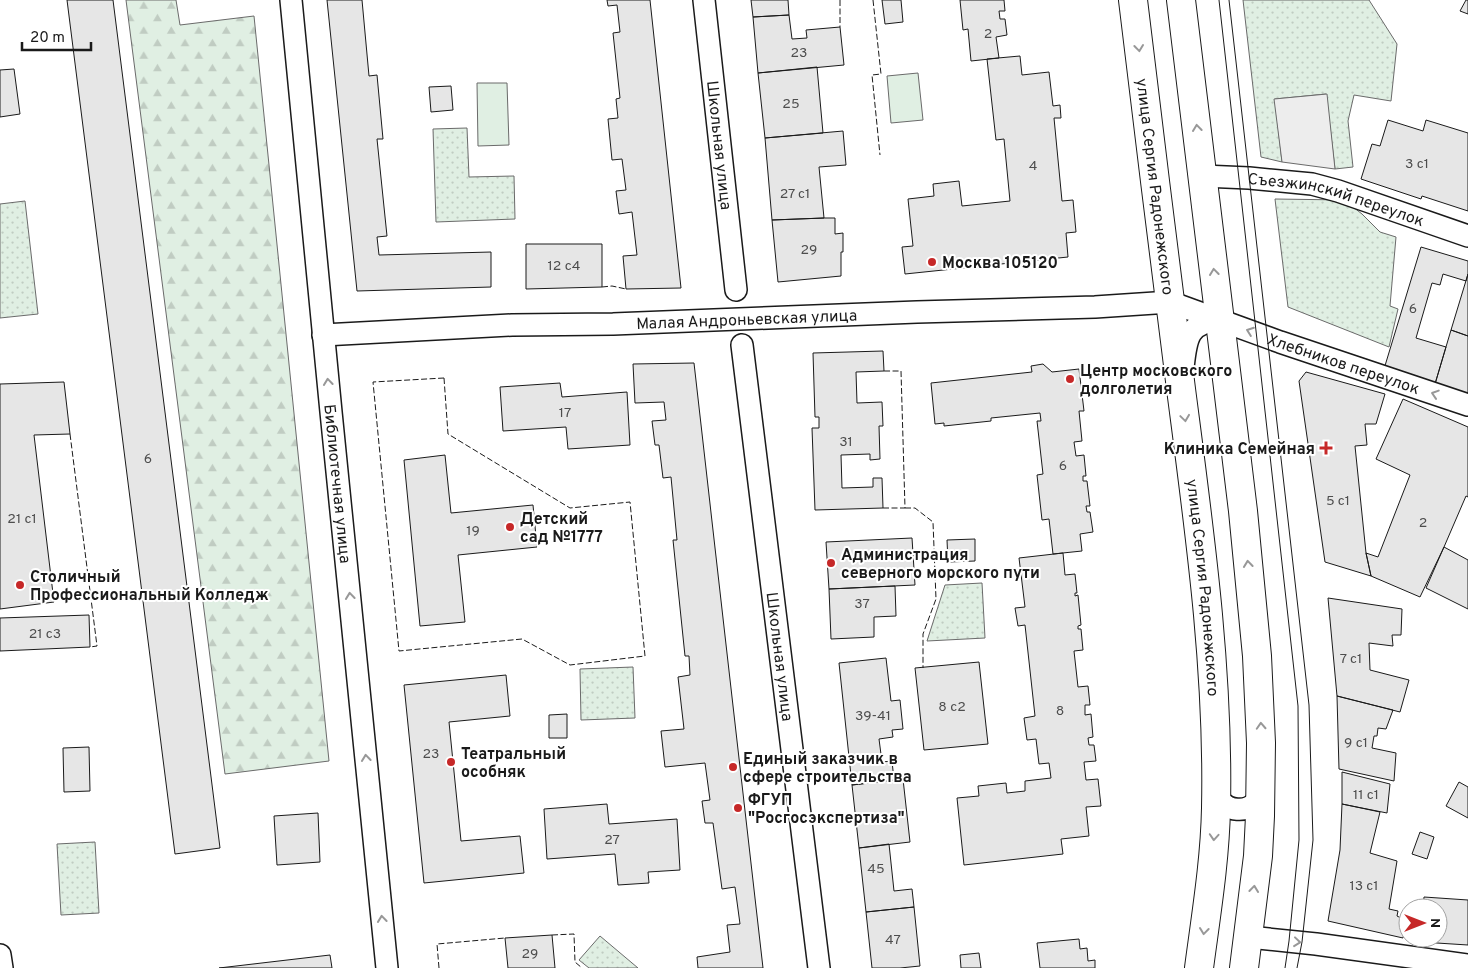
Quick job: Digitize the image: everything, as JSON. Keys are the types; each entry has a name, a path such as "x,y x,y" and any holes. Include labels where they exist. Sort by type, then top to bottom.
{"main road":[{"name":"улица Сергия Радонежского","path":"1134,0 1180,387 1199,526 1212,651 1216,788 1213,855 1199,968"},
{"path":"1181,0 1243,511 1257,656 1261,786 1258,856 1244,968"}],"street":[{"name":"Библиотечная улица","path":"291,0 322,335 348,572 387,968"},
{"name":"Школьная улица","path":"704,0 736,290"},
{"name":"Съезжинский переулок","path":"1203,176 1312,184 1338,191 1468,236"},
{"name":"Малая Андроньевская улица","path":"322,335 512,325 613,324 851,314 1095,307 1170,302"},
{"name":"Хлебников переулок","path":"1170,302 1468,405"},
{"path":"1180,387 1184,353 1190,335 1198,325 1220,320"},
{"name":"Школьная улица","path":"742,345 780,662 820,968"},
{"path":"1216,788 1219,799 1225,806 1240,809 1254,804 1259,798 1261,786"},
{"path":"1249,937 1316,944 1468,965"},
{"path":"0,955 2,968"}],"green space":[{"path":"126,0 176,0 180,25 254,16 329,761 225,774"},
{"path":"1243,0 1369,0 1397,44 1391,101 1354,95 1348,121 1353,167 1335,169 1326,94 1275,99 1282,162 1261,157"},
{"path":"918,73 923,120 891,123 887,76"},
{"path":"477,83 507,83 509,145 478,146"},
{"path":"467,128 469,177 514,176 515,219 436,222 433,129"},
{"path":"1275,199 1344,200 1380,232 1396,237 1390,306 1398,309 1389,347 1288,307"},
{"path":"25,201 38,314 0,318 0,204"},
{"path":"982,583 985,638 927,641 945,585"},
{"path":"633,667 635,718 581,720 580,669"},
{"path":"95,842 99,913 61,915 57,844"},
{"path":"600,936 638,968 589,968 579,960"}],"shaded area":[{"path":"1327,94 1335,169 1282,162 1274,99"}],"building":[{"path":"67,0 113,0 220,848 175,854"},
{"path":"327,0 362,0 369,76 377,75 383,139 377,139 387,236 377,237 379,255 491,252 491,287 357,291"},
{"path":"607,0 650,0 681,288 626,289 623,256 637,255 632,212 619,214 616,191 626,190 622,159 612,160 608,119 618,118 616,99 620,98 613,33 620,32 617,5 608,6"},
{"path":"751,0 788,0 789,15 753,17"},
{"path":"882,0 901,0 903,22 885,24"},
{"path":"960,0 1004,0 1005,11 999,11 1000,19 1005,19 1007,35 996,37 999,58 971,61 968,29 963,30"},
{"path":"1466,0 1468,0 1468,14 1460,11"},
{"path":"789,15 792,39 807,38 806,30 840,27 844,65 758,73 753,17"},
{"path":"1020,56 1022,75 1049,72 1053,106 1060,105 1061,118 1054,118 1062,201 1073,200 1076,232 1066,233 1068,257 905,274 902,247 913,246 908,199 934,196 933,184 959,181 962,206 1010,201 1004,139 996,140 987,59"},
{"path":"817,67 823,133 765,138 758,73"},
{"path":"14,69 20,114 0,117 0,70"},
{"path":"451,86 453,110 431,112 429,87"},
{"path":"1388,120 1423,131 1426,120 1468,133 1468,211 1422,196 1421,199 1361,179 1372,144 1380,146"},
{"path":"843,131 846,165 819,167 824,218 772,220 765,138"},
{"path":"835,218 835,234 843,233 841,276 778,282 772,220"},
{"path":"526,244 602,244 602,287 526,289"},
{"path":"1421,247 1468,261 1466,281 1443,274 1440,285 1432,283 1416,338 1446,347 1435,384 1384,369"},
{"path":"1468,274 1468,336 1451,330"},
{"path":"1451,330 1468,336 1468,394 1435,384"},
{"path":"883,351 884,371 856,372 857,403 882,402 883,426 879,426 880,459 870,460 870,454 841,455 842,488 873,487 873,478 882,478 883,508 815,510 812,428 819,428 819,417 815,417 813,353"},
{"path":"694,363 763,968 698,968 697,957 730,952 727,925 740,924 735,887 722,889 713,823 705,823 702,801 710,800 705,763 665,767 661,731 684,729 678,677 690,675 689,656 685,656 673,540 677,540 671,477 663,478 659,445 655,445 652,421 666,420 664,402 635,403 633,364"},
{"path":"1043,364 1052,372 1079,369 1084,411 1079,411 1082,441 1074,442 1076,456 1084,455 1086,476 1083,476 1083,481 1087,481 1090,506 1086,506 1087,512 1090,512 1093,532 1080,534 1082,551 1053,554 1049,519 1042,520 1037,475 1043,474 1037,421 1041,421 1040,413 991,418 991,421 944,426 944,423 935,424 931,383 1032,372 1031,366"},
{"path":"1306,372 1385,394 1376,424 1365,424 1367,445 1355,446 1366,553 1371,576 1325,562 1299,381"},
{"path":"64,382 70,434 34,435 54,602 0,609 0,384"},
{"path":"560,383 562,397 627,392 630,445 568,449 566,427 503,431 500,387"},
{"path":"1403,399 1468,427 1468,497 1466,496 1420,597 1371,576 1366,553 1378,557 1410,475 1376,459"},
{"path":"445,455 451,513 533,505 537,547 458,555 465,622 420,626 404,460"},
{"path":"912,538 915,585 829,589 826,542"},
{"path":"975,539 975,561 948,562 947,540"},
{"path":"1444,547 1468,560 1468,609 1426,588"},
{"path":"1063,553 1065,575 1075,574 1077,593 1075,593 1075,596 1078,595 1081,625 1078,626 1078,629 1081,629 1083,650 1074,651 1078,687 1088,686 1090,705 1085,705 1085,715 1091,714 1093,737 1088,738 1089,745 1094,745 1096,761 1084,762 1086,780 1098,779 1101,806 1086,807 1089,836 1061,839 1063,854 964,865 957,798 979,796 978,786 1006,783 1007,793 1025,791 1025,781 1051,778 1049,763 1039,764 1036,739 1027,740 1024,718 1035,716 1025,625 1018,626 1015,608 1025,607 1019,558"},
{"path":"895,586 896,616 874,617 874,637 831,639 829,589"},
{"path":"1328,598 1402,609 1401,635 1392,635 1393,646 1369,643 1370,670 1409,680 1400,712 1337,696"},
{"path":"89,615 90,647 0,651 0,618"},
{"path":"886,658 891,701 900,700 903,729 892,730 893,737 879,739 882,762 892,761 894,780 852,785 839,663"},
{"path":"979,662 988,744 924,750 915,668"},
{"path":"506,675 510,716 449,722 461,841 520,836 524,873 424,883 404,685"},
{"path":"1337,696 1393,710 1386,729 1378,728 1377,736 1374,736 1372,748 1396,753 1394,781 1339,769"},
{"path":"567,714 567,738 549,738 549,715"},
{"path":"89,747 90,791 64,792 63,748"},
{"path":"1342,772 1390,784 1387,813 1342,804"},
{"path":"903,779 910,842 859,848 852,785"},
{"path":"1459,782 1468,787 1468,818 1446,806"},
{"path":"607,804 609,824 677,819 680,870 648,872 649,883 618,885 615,854 547,859 544,809"},
{"path":"1342,804 1380,812 1370,853 1397,861 1389,909 1398,911 1398,937 1328,921 1340,850"},
{"path":"318,813 320,862 277,865 274,816"},
{"path":"1420,832 1434,837 1427,859 1412,854"},
{"path":"889,844 894,891 912,889 914,907 866,912 859,848"},
{"path":"1448,899 1468,900 1468,945 1448,944"},
{"path":"914,907 920,966 872,968 866,912"},
{"path":"552,935 555,968 508,968 505,938"},
{"path":"1079,939 1080,949 1087,948 1088,961 1095,960 1095,968 1040,968 1037,943"},
{"path":"979,953 981,968 961,968 960,955"},
{"path":"330,955 332,968 219,968"}],"tram line":[{"path":"1219,0 1298,706 1299,840 1285,968"},
{"path":"1229,0 1309,705 1313,840 1302,942 1297,968"}],"fence":[{"path":"840,0 840,27"},
{"path":"873,0 881,74 872,75 880,155"},
{"path":"602,287 612,286 626,289"},
{"path":"883,508 905,508 901,371 884,371"},
{"path":"444,378 448,434 570,508 630,502 645,656 570,665 522,639 399,651 373,382 444,378"},
{"path":"70,434 97,646 90,647"},
{"path":"905,508 915,508 933,522 936,599 923,634 923,668"},
{"path":"552,935 574,934 575,962 582,968"},
{"path":"439,968 437,944 505,938"}],"place":[{"name":"Москва 105120","path":"932,262"},
{"name":"Центр московского долголетия","path":"1070,379"},
{"name":"Клиника Семейная","path":"1326,448"},
{"name":"Детский сад №1777","path":"510,527"},
{"name":"Администрация северного морского пути","path":"831,563"},
{"name":"Столичный Профессиональный Колледж","path":"20,585"},
{"name":"Театральный особняк","path":"451,762"},
{"name":"Единый заказчик в сфере строительства","path":"733,767"},
{"name":"ФГУП \"Росгосэкспертиза\"","path":"738,808"}]}
